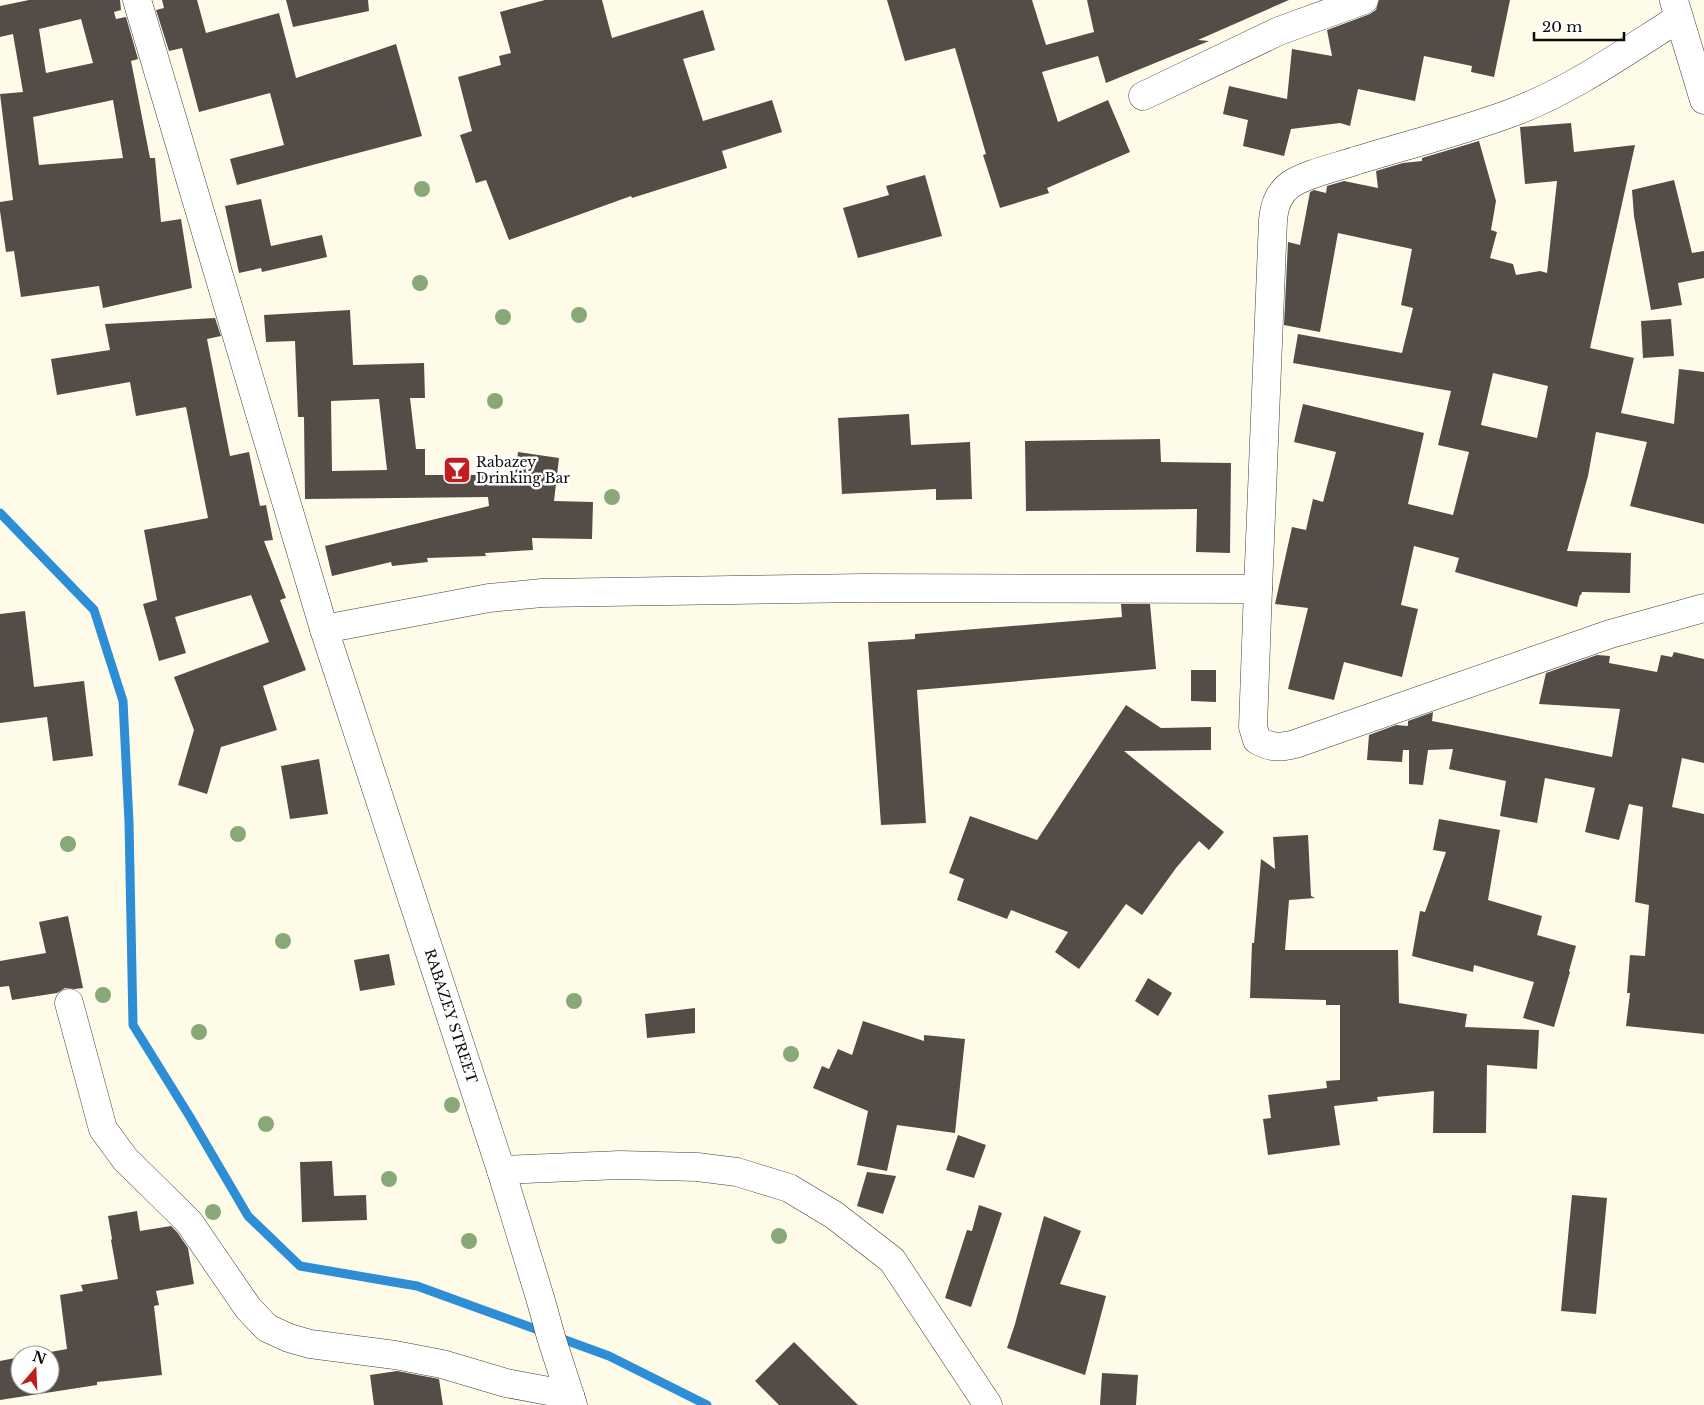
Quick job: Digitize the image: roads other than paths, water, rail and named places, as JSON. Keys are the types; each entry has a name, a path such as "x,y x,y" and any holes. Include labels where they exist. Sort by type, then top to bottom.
{"street":[{"name":"RABAZEY STREET","path":"137,0 324,629 500,1170 572,1400"},
{"path":"1143,96 1279,31 1364,0"},
{"path":"1704,100 1676,9 1592,73 1536,103 1484,122 1318,172 1291,184 1279,196 1274,207 1272,220 1253,727 1257,740 1268,747 1280,748 1610,634 1704,608"},
{"path":"324,629 488,598 542,592 864,588 1258,589"},
{"path":"69,1003 103,1129 125,1159 189,1222 248,1308 266,1328 289,1338 310,1344 395,1355 442,1364 572,1400"},
{"path":"500,1170 620,1165 697,1167 737,1172 789,1188 834,1215 892,1260 988,1405"}],"waterway":[{"path":"0,513 94,610 123,701 129,822 133,1025 248,1216 300,1266 417,1286 544,1332"},
{"path":"557,1337 609,1356 707,1405"}],"place":[{"name":"Rabazey Drinking Bar","path":"457,470"}]}
